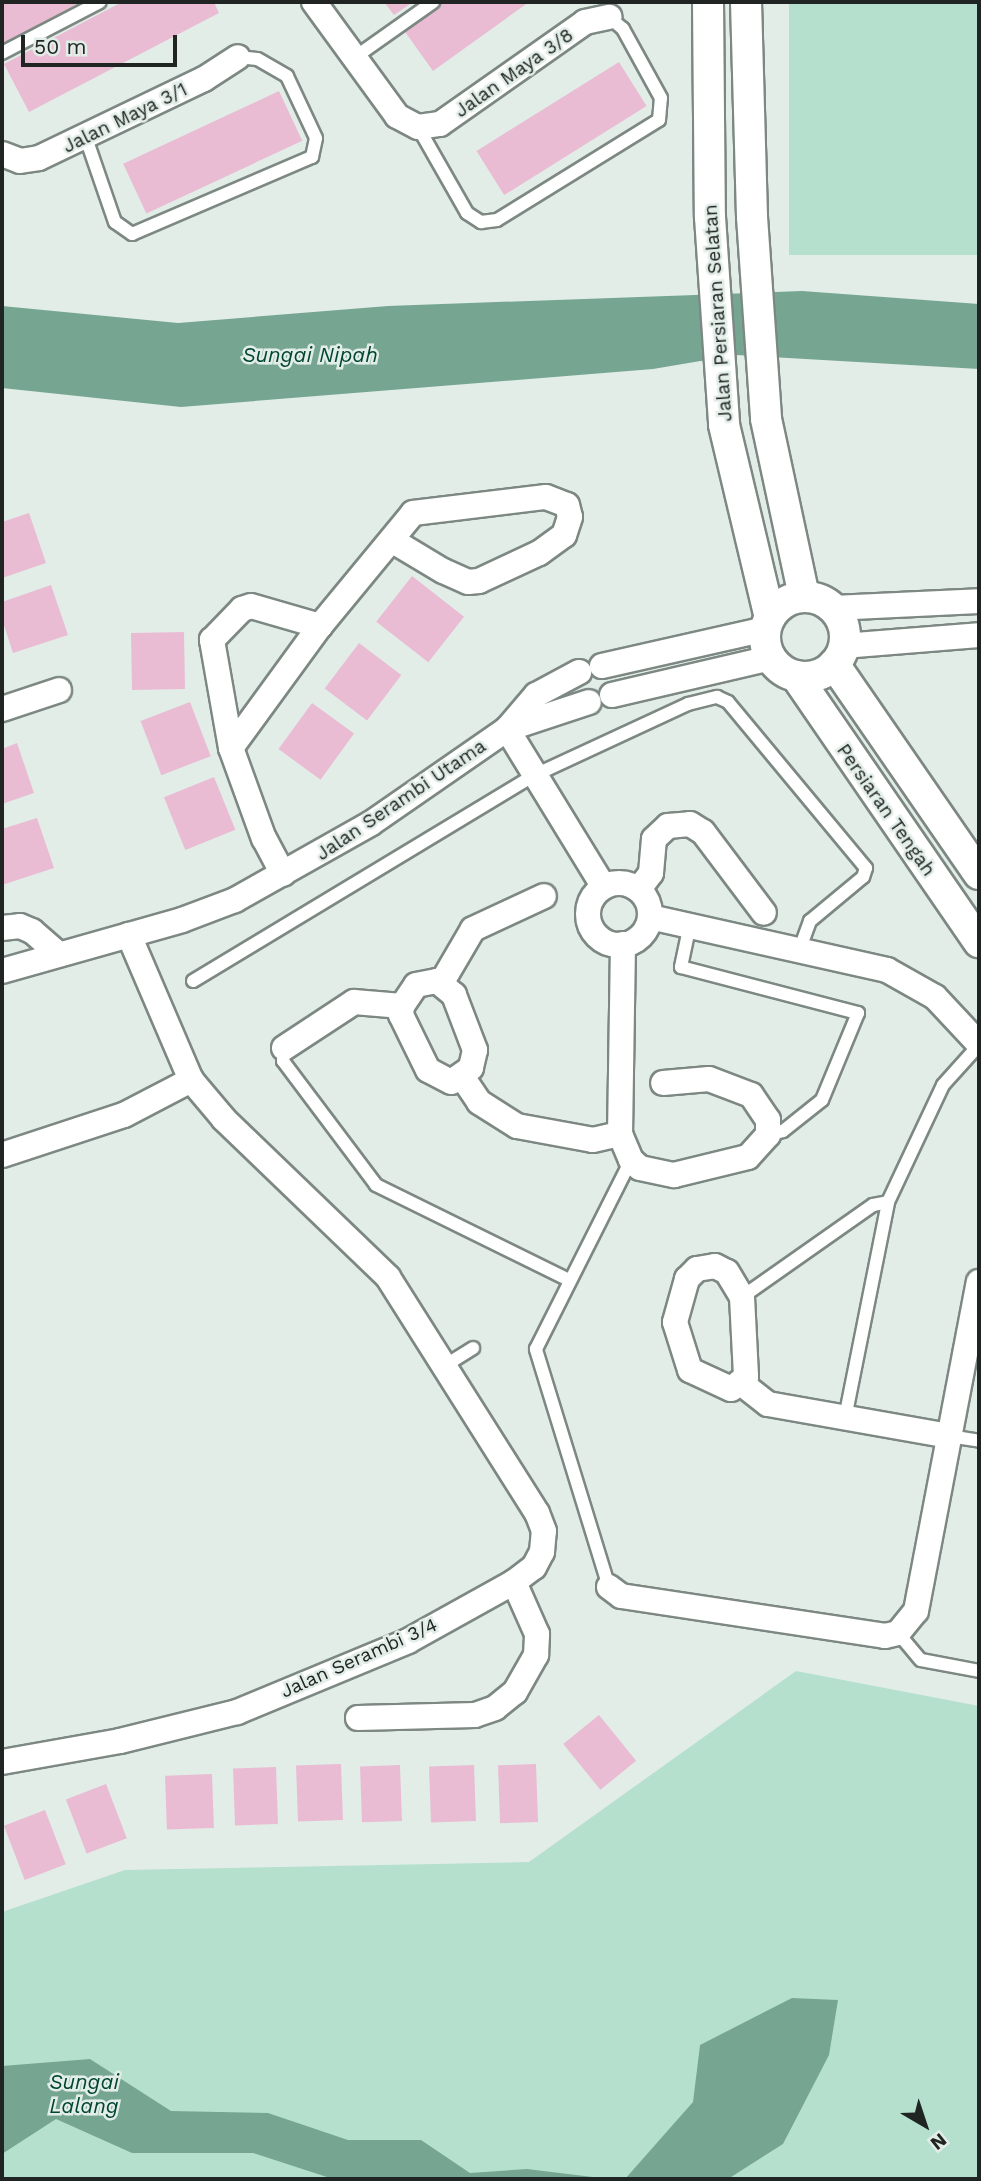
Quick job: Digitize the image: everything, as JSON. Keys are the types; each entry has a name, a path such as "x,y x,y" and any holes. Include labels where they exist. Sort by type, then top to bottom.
{"street":[{"path":"314,2 397,116 418,127"},
{"name":"Jalan Persiaran Selatan","path":"708,2 710,217 724,425 768,624 771,658"},
{"name":"Jalan Persiaran Selatan","path":"746,2 752,218 766,419 804,597"},
{"name":"Jalan Maya 3/8","path":"418,127 440,124 585,22 609,17"},
{"name":"Jalan Maya 3/1","path":"4,156 39,159 86,138 239,57"},
{"path":"231,748 320,626 393,541 413,513 428,509 546,497 567,505 570,517 564,535 539,553 479,581 468,582 443,571 393,541"},
{"path":"768,624 784,604 804,597 832,608 979,601"},
{"path":"283,874 264,839 231,748 213,651 217,631 251,606 320,626"},
{"path":"832,608 843,626 839,655"},
{"name":"Jalan Serambi Utama","path":"2,971 129,935 235,900 370,824 507,729 536,695 591,669 768,624"},
{"path":"612,695 771,658 796,676 817,675 839,655 979,635"},
{"name":"Persiaran Tengah","path":"839,655 979,874"},
{"name":"Persiaran Tengah","path":"796,676 979,942"},
{"path":"2,709 59,690"},
{"name":"Jalan Serambi Utama","path":"507,729 589,702"},
{"path":"507,729 604,887"},
{"path":"639,889 651,873 654,839 668,826 691,824 703,832 764,913"},
{"path":"619,883 639,889 650,907 650,917 641,936 623,944 604,940 591,926 589,906 604,887 619,883"},
{"path":"442,982 473,929 544,896"},
{"path":"650,917 689,929 887,970 935,997 979,1045"},
{"path":"2,928 20,926 32,931 58,954"},
{"name":"Jalan Serambi 3/4","path":"2,1762 120,1741 237,1712 408,1641 514,1582 534,1567 544,1531 446,1365 388,1277 224,1119 191,1080 129,935"},
{"path":"623,944 620,1135 631,1160 639,1168 674,1175 748,1157 768,1135 768,1121 751,1095 709,1079 663,1083"},
{"path":"442,982 454,995 473,1039 475,1058 463,1078 451,1083 431,1074 401,1015 402,1006 416,985 442,982"},
{"path":"284,1048 354,1002 402,1006"},
{"path":"463,1078 479,1102 517,1126 593,1140 620,1135"},
{"path":"2,1155 124,1115 191,1080"},
{"path":"715,1266 727,1272 742,1297 746,1377 741,1383 731,1389 719,1386 690,1370 676,1322 687,1279 696,1269 715,1266"},
{"path":"609,1587 621,1596 885,1636 898,1633 916,1611 979,1282"},
{"path":"741,1383 768,1404 950,1436"},
{"path":"358,1718 475,1715 495,1707 515,1692 536,1655 537,1634 514,1582"}],"lane":[{"path":"2,53 100,2"},
{"path":"354,58 433,2"},
{"path":"418,127 467,213 481,222 497,220 659,120 661,98 623,29 609,17"},
{"path":"86,138 115,222 132,234 312,158 316,138 287,76 276,66 239,57"},
{"path":"193,981 535,775 688,704 724,699 866,868 863,877 810,921 799,951"},
{"path":"689,929 681,967 858,1013 822,1100 783,1131 768,1135"},
{"path":"845,1418 888,1202 943,1085 979,1045"},
{"path":"284,1048 283,1061 376,1185 569,1280"},
{"path":"609,1587 536,1355 569,1280 631,1160"},
{"path":"742,1297 873,1205 888,1202"},
{"path":"446,1365 473,1348"},
{"path":"950,1436 979,1441"},
{"path":"898,1633 920,1660 979,1671"}],"shaded area":[{"path":"789,2 979,2 979,255 789,255"},
{"path":"796,1671 979,1706 979,2179 2,2179 2,1912 125,1870 529,1862"}],"water":[{"name":"Sungai Nipah","path":"802,291 979,304 979,369 736,355 653,369 181,407 2,388 2,306 178,323 388,306"},
{"path":"792,1998 838,2000 829,2055 783,2144 728,2179 625,2179 693,2102 700,2045"},
{"name":"Sungai Lalang","path":"90,2059 171,2111 268,2113 348,2140 421,2140 470,2173 527,2169 609,2179 333,2179 253,2153 132,2153 56,2119 2,2154 2,2066"}],"building":[{"path":"2,2 81,2 2,45"},
{"path":"122,2 214,2 219,13 29,112 4,64"},
{"path":"384,2 413,2 394,15"},
{"path":"440,2 529,2 433,71 403,29"},
{"path":"619,62 647,106 504,195 477,151"},
{"path":"279,91 302,141 146,214 123,164"},
{"path":"29,513 46,563 2,578 2,522"},
{"path":"412,576 464,617 428,662 376,622"},
{"path":"51,585 68,635 13,653 2,619 2,602"},
{"path":"184,632 185,689 132,690 131,633"},
{"path":"359,643 401,675 367,720 325,689"},
{"path":"190,702 211,756 161,775 141,721"},
{"path":"312,703 354,734 321,780 278,749"},
{"path":"17,743 34,793 2,804 2,749"},
{"path":"214,777 235,830 185,850 164,797"},
{"path":"37,818 54,868 2,885 2,829"},
{"path":"599,1715 636,1761 600,1790 563,1744"},
{"path":"341,1764 343,1820 298,1822 296,1766"},
{"path":"536,1764 538,1822 500,1823 498,1765"},
{"path":"400,1765 402,1821 362,1822 360,1766"},
{"path":"474,1765 476,1821 431,1823 429,1767"},
{"path":"276,1767 278,1824 235,1825 233,1769"},
{"path":"212,1774 214,1828 167,1830 165,1776"},
{"path":"106,1784 127,1838 87,1854 66,1799"},
{"path":"45,1810 66,1864 25,1880 4,1826"}]}
